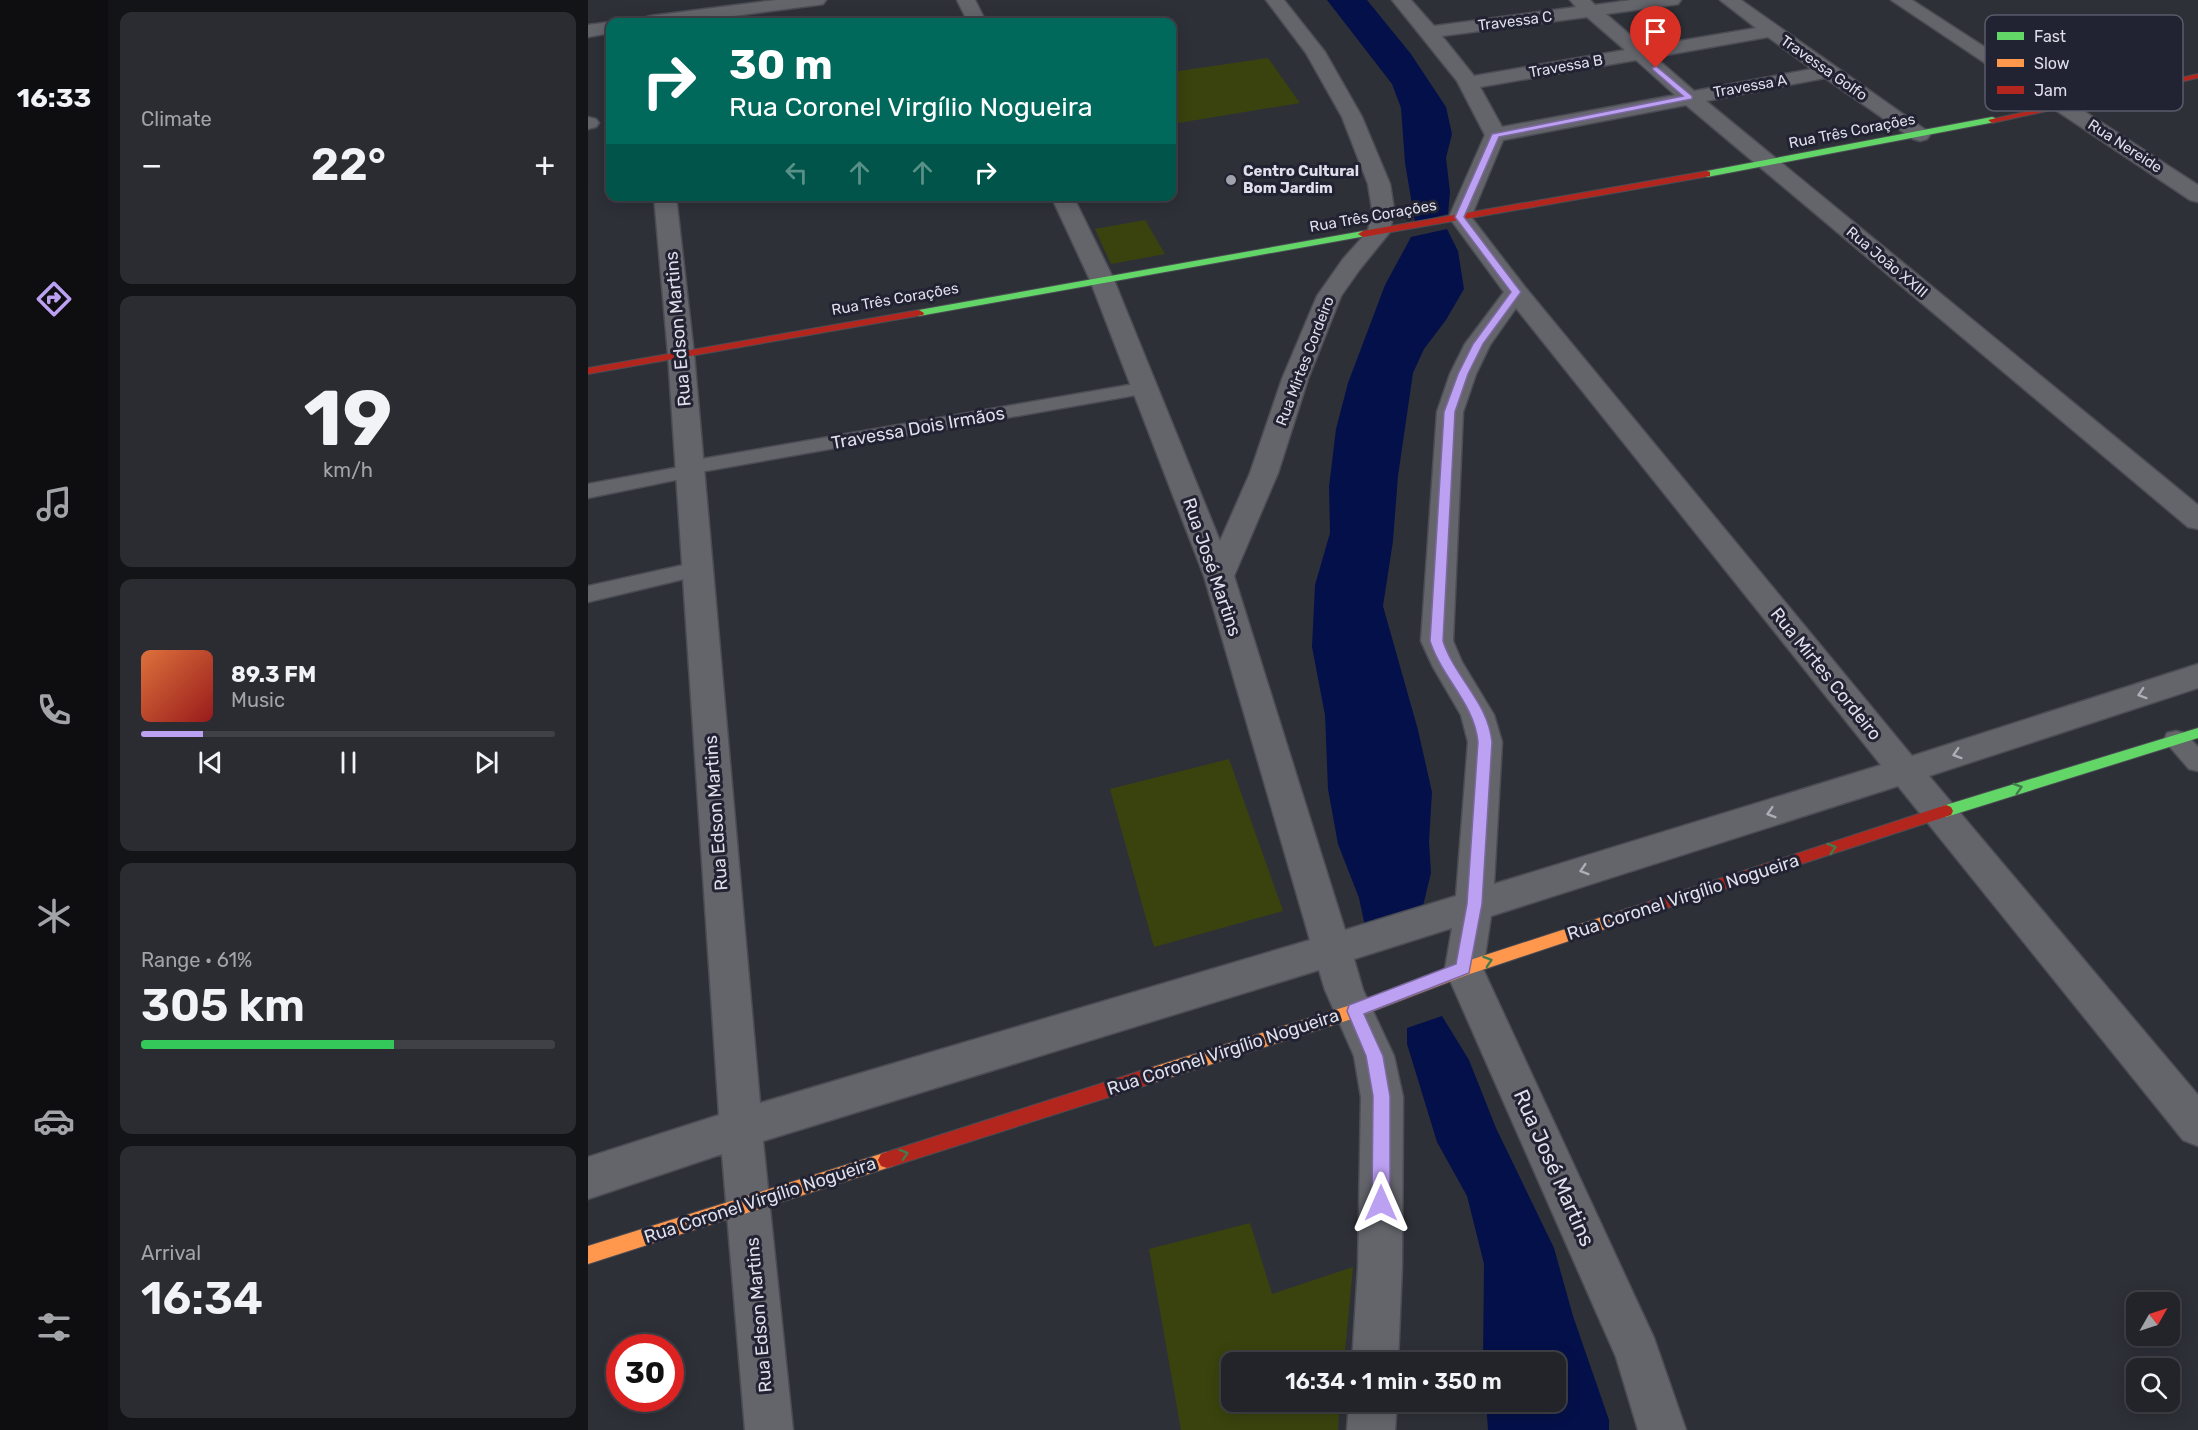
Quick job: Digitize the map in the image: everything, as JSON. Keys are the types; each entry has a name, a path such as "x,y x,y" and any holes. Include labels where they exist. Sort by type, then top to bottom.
{"street":[{"path":"647,0 649,18"},
{"path":"680,18 817,0"},
{"path":"966,0 975,18"},
{"path":"1275,0 1316,52 1352,117 1379,184 1383,209 1379,232"},
{"path":"1401,0 1468,83 1486,110 1495,135 1460,217"},
{"name":"Travessa C","path":"1429,32 1585,6 1672,0"},
{"name":"Travessa Golfo","path":"1729,0 1920,135"},
{"name":"Rua Nereide","path":"1900,0 1985,55"},
{"name":"Rua João XXIII","path":"1585,6 1689,98 2198,520"},
{"path":"1459,9 1467,27"},
{"path":"588,31 606,29"},
{"name":"Travessa B","path":"1468,83 1771,31"},
{"name":"Travessa A","path":"1495,135 1828,72"},
{"name":"Rua Três Corações","path":"2183,79 2198,76"},
{"name":"Rua Três Corações","path":"588,371 1768,163 1920,135 2029,111"},
{"name":"Rua Nereide","path":"2072,111 2198,195"},
{"name":"Rua Edson Martins","path":"666,201 681,354 741,1128 769,1430"},
{"name":"Rua José Martins","path":"1064,201 1102,280 1218,576 1344,990 1374,1056 1382,1096 1380,1267 1376,1352"},
{"name":"Rua Mirtes Cordeiro","path":"1460,217 1516,292 1905,771 2198,1126"},
{"name":"Rua Mirtes Cordeiro","path":"1218,576 1264,473 1295,379 1329,296 1351,264 1379,232"},
{"path":"1464,969 1474,904 1485,742 1484,728 1475,706 1442,659 1437,641 1450,412 1463,374 1478,344 1516,292"},
{"path":"588,1178 741,1128 1332,950 1905,771 2198,676"},
{"name":"Rua Coronel Virgílio Nogueira","path":"588,1255 1355,1011 1464,969 1941,812 2187,736"},
{"name":"Rua José Martins","path":"1464,969 1638,1354 1662,1430"},
{"path":"1371,1430 1372,1412"}],"lane":[{"name":"Travessa Dois Irmãos","path":"588,491 690,469 1146,388"},
{"path":"588,594 697,569"},
{"path":"2187,736 2198,762"}],"green space":[{"path":"1268,58 1300,103 1176,123 1176,71"},
{"path":"1145,220 1165,254 1111,264 1095,229"},
{"path":"1229,759 1283,911 1154,947 1110,789"},
{"path":"1250,1223 1272,1294 1353,1267 1345,1352 1221,1352 1221,1412 1339,1412 1338,1430 1181,1430 1149,1249"}],"shaded area":[{"path":"1327,0 1367,0 1411,54 1446,107 1452,134 1446,158 1450,192 1448,214 1415,222 1405,163 1401,108 1392,84"},
{"path":"1447,229 1458,251 1464,289 1446,320 1424,349 1413,373 1383,606 1418,730 1432,792 1429,842 1431,873 1423,906 1365,926 1359,898 1338,844 1328,789 1325,715 1312,647 1315,585 1330,533 1329,487 1336,429 1348,383 1385,285 1411,237"},
{"path":"1442,1016 1469,1060 1496,1128 1554,1248 1573,1316 1609,1420 1609,1430 1488,1430 1487,1412 1566,1412 1566,1352 1483,1352 1484,1264 1467,1196 1437,1142 1407,1044 1407,1028"}],"traffic: fast":[{"path":"1707,174 1992,120"},
{"path":"919,313 1363,234"},
{"path":"1946,811 2198,733"}],"traffic: slow":[{"path":"1153,1075 1355,1011 1464,969 1630,914"},
{"path":"588,1255 887,1160"}],"traffic: jam":[{"path":"2183,79 2198,76"},
{"path":"1992,120 2034,111"},
{"path":"1363,234 1707,174"},
{"path":"588,371 919,313"},
{"path":"1630,914 1946,811"},
{"path":"887,1160 1153,1075"}],"place":[{"name":"Centro Cultural Bom Jardim","path":"1231,180"}],"route":[{"path":"1381,1203 1382,1096 1374,1056 1355,1011 1464,969 1465,948 1474,904 1484,728 1475,706 1442,659 1437,641 1450,412 1463,374 1478,344 1516,292 1460,217 1493,145 1495,135 1689,98 1656,68"}]}
